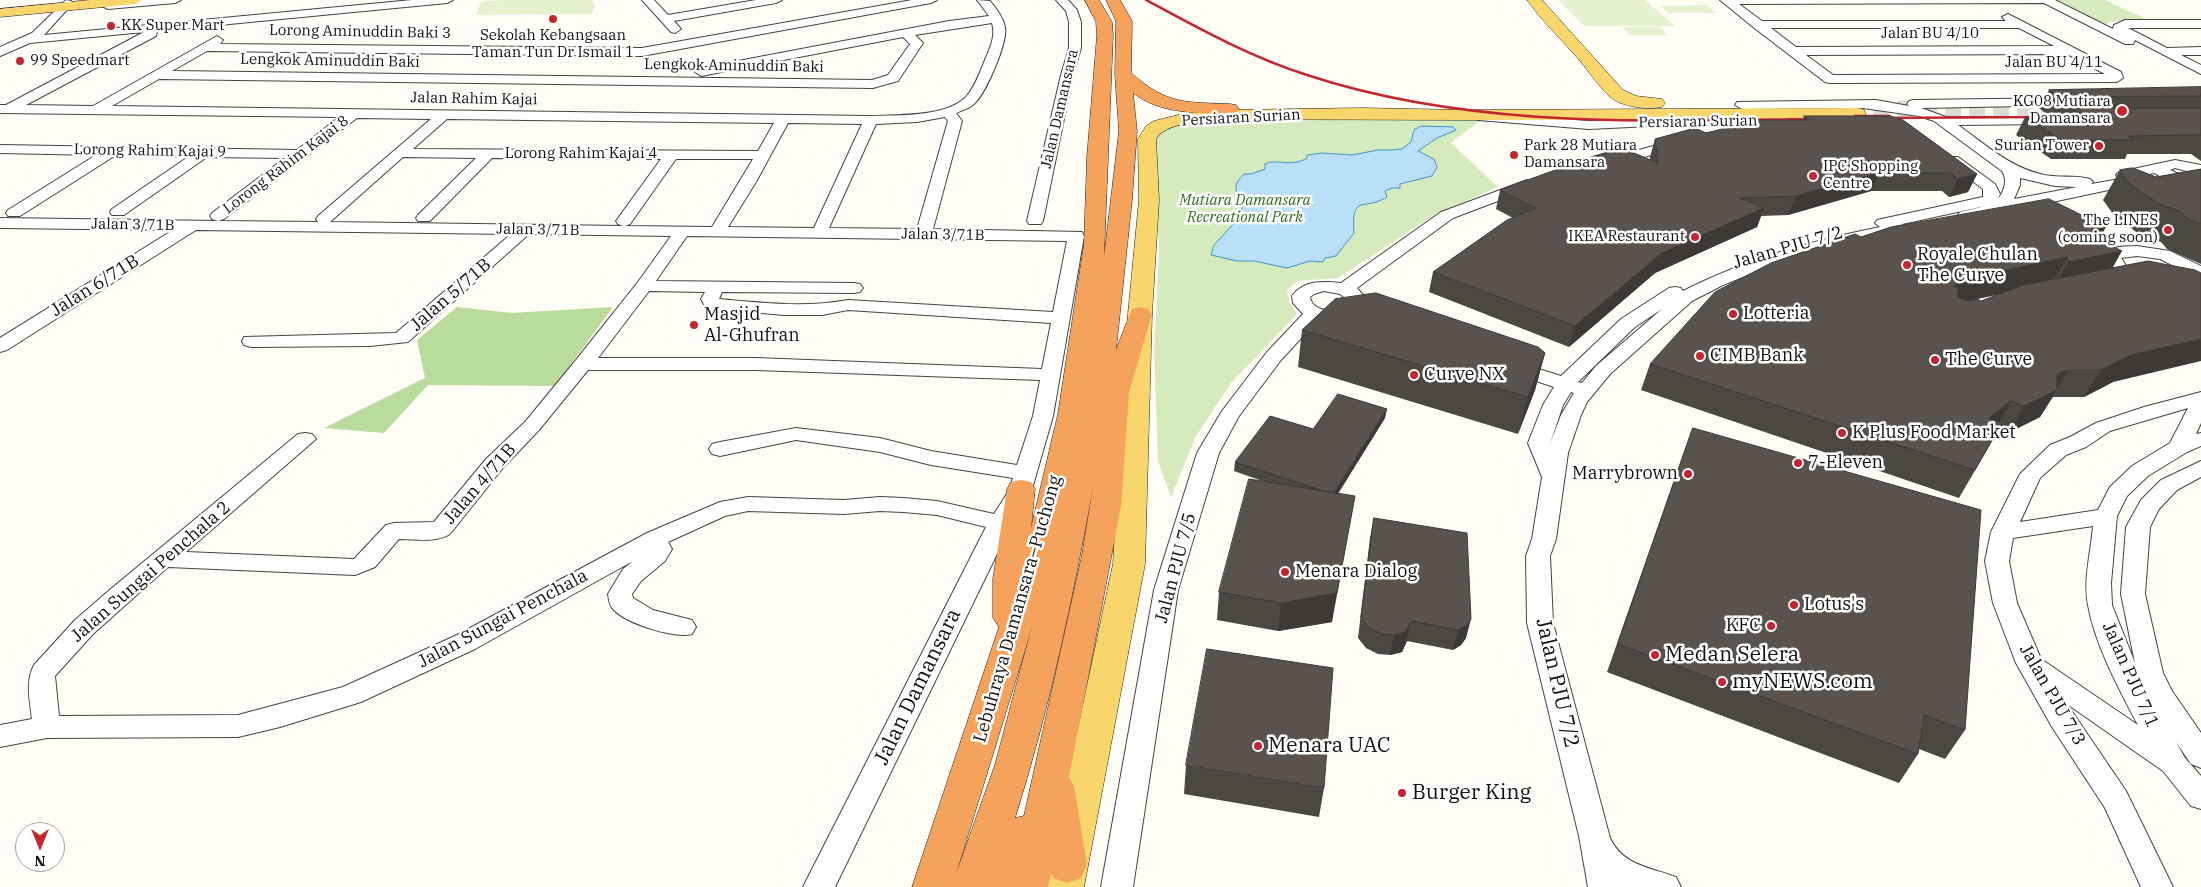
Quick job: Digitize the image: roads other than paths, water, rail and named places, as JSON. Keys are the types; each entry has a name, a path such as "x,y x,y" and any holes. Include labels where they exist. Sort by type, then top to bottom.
{"highway":[{"name":"Lebuhraya Damansara–Puchong","path":"972,887 1013,765 1062,572 1101,376 1122,200 1128,131 1123,75 1124,21 1113,0"},
{"name":"Lebuhraya Damansara–Puchong","path":"934,877 1046,526 1071,414 1095,244 1097,157 1105,35 1104,22 1090,1"},
{"path":"1123,75 1146,94 1160,101 1200,108 1230,109"},
{"path":"1076,236 1086,171 1097,157"},
{"path":"1122,200 1132,225 1125,394"},
{"path":"1028,887 1096,564 1140,314"},
{"path":"1006,502 1009,579 1008,650"},
{"path":"1052,770 1066,876"},
{"path":"1007,887 1025,819 1052,770"}],"main road":[{"path":"0,9 63,7 93,0"},
{"path":"0,13 135,0"},
{"path":"1534,0 1617,94 1624,98 1646,103 1742,105"},
{"path":"1530,18 1570,64 1600,93 1603,99 1597,102 1553,108"},
{"path":"1617,108 1742,105"},
{"name":"Persiaran Surian","path":"1230,109 1360,107 1706,110"},
{"name":"Persiaran Surian","path":"1140,314 1148,200 1147,139 1152,130 1186,118 1230,115 1362,113 1868,117"},
{"path":"1066,876 1129,564 1125,394"}],"street":[{"path":"3,57 31,38 63,7 176,0"},
{"path":"31,38 53,38 144,30 178,24 251,20 397,0"},
{"path":"31,38 447,0"},
{"path":"648,0 689,44"},
{"path":"665,19 776,0"},
{"name":"Lorong Aminuddin Baki 3","path":"204,47 642,52 931,0"},
{"path":"667,81 673,78 905,33 996,19 983,0"},
{"name":"Jalan Damansara","path":"1035,221 1067,75 1075,48 1075,22 1071,10 1062,0"},
{"path":"1726,0 2046,0 2201,77"},
{"path":"1726,0 1792,50"},
{"name":"Jalan BU 4/11","path":"1792,50 1830,79 2117,78 2116,75 1977,1"},
{"name":"Jalan Rahim Kajai","path":"3,109 871,120 917,118 948,112 964,105 972,98 1000,40 1000,29 996,19"},
{"path":"96,110 251,20"},
{"path":"1757,25 2020,24"},
{"path":"2201,24 2118,26 2201,70"},
{"path":"3,109 162,28"},
{"path":"3,109 144,30"},
{"name":"Lengkok Aminuddin Baki","path":"157,75 873,84 893,78 917,43 905,33"},
{"path":"3,57 53,38"},
{"name":"Jalan BU 4/10","path":"1792,50 2069,50"},
{"path":"2163,51 2201,51"},
{"path":"728,67 740,82"},
{"path":"1742,105 1868,117 2085,102"},
{"path":"924,229 955,121 948,112"},
{"path":"1868,117 1921,112 1943,121 1968,138 2012,174 2013,180 2008,197 2000,207"},
{"name":"Lorong Rahim Kajai 8","path":"218,216 354,113"},
{"path":"324,219 443,114"},
{"name":"Persiaran Surian","path":"1466,115 1565,124 1868,117 1943,121 2066,120"},
{"path":"720,226 783,119"},
{"path":"822,227 871,120"},
{"path":"1968,138 1967,127 1988,121"},
{"path":"1591,168 1690,139 1689,136 1679,131 1651,122"},
{"name":"Lorong Rahim Kajai 9","path":"0,149 300,154"},
{"path":"0,164 25,149"},
{"path":"14,214 114,150"},
{"path":"118,212 204,152"},
{"name":"Jalan PJU 7/2","path":"1554,476 1539,443 1553,405 1568,380 1628,323 1675,292 1718,269 1780,247 1990,200 1992,194 1990,187 1943,152"},
{"name":"Lorong Rahim Kajai 4","path":"400,153 763,155"},
{"path":"424,218 489,153"},
{"path":"624,221 670,155"},
{"path":"2007,168 2046,179 2080,182 2175,164 2201,170"},
{"path":"2159,168 2163,173 2176,180"},
{"name":"Jalan PJU 7/2","path":"1604,887 1594,836 1560,696 1542,642 1538,556 1544,539 1556,453 1571,415 1602,370 1686,297 1717,281 1769,260 1827,243 2134,180 2176,180 2201,184"},
{"path":"1344,289 1447,215 1511,190 1538,182"},
{"path":"2031,202 2056,214"},
{"name":"Jalan 3/71B","path":"0,223 1076,236"},
{"name":"Jalan 6/71B","path":"0,346 191,226"},
{"name":"Jalan 5/71B","path":"251,341 401,338 524,230"},
{"name":"Jalan 4/71B","path":"163,559 355,567 362,566 389,534 394,531 436,532 442,528 494,464 532,426 583,364 644,286 682,232"},
{"name":"Jalan Damansara","path":"819,887 1006,502 1043,416 1052,376 1076,236"},
{"path":"2106,239 2131,251"},
{"path":"2131,251 2164,255 2196,270 2199,284 2177,288 2165,284 2146,283 2134,278 2121,271 2111,256 2114,253 2131,251"},
{"path":"2107,283 2134,278"},
{"path":"644,286 854,288"},
{"path":"1324,286 1344,289 1356,296 1363,313 1332,317 1314,313 1301,304 1302,294 1307,290 1324,286"},
{"path":"716,287 710,299 712,304 720,305 784,310 822,310 848,305 1061,318"},
{"path":"2184,287 2201,295"},
{"name":"Jalan PJU 7/5","path":"1117,887 1166,590 1208,453 1229,415 1274,356 1314,313"},
{"path":"1500,357 1590,387"},
{"path":"583,364 756,364 1052,376"},
{"path":"2190,443 2201,400"},
{"name":"Jalan PJU 7/3","path":"2157,887 2116,800 2062,719 2029,663 2006,603 1997,561 2003,532 2031,474 2042,462 2058,450 2111,425 2151,411 2201,400"},
{"path":"720,449 796,434 880,445 931,458 1006,502"},
{"name":"Jalan Sungai Penchala 2","path":"47,727 41,679 43,672 84,627 305,439"},
{"name":"Jalan PJU 7/1","path":"2188,761 2137,697 2113,644 2100,605 2099,583 2106,516 2118,492 2140,471 2190,443"},
{"name":"Jalan PJU 7/1","path":"2201,468 2169,485 2149,505 2138,527 2133,594 2150,673 2188,761 2201,797"},
{"name":"Jalan Sungai Penchala","path":"0,736 47,727 238,726 351,695 466,642 655,539 720,509 748,504 844,507 927,506 1006,502"},
{"path":"2003,532 2106,516"},
{"path":"655,539 660,548 657,555 632,574 620,594 622,603 645,617 683,627"},
{"path":"2029,663 2188,761"},
{"path":"1594,836 1606,861 1619,871 1633,878 1665,887"}],"water":[{"path":"1422,126 1453,127 1456,130 1437,138 1418,151 1434,159 1437,167 1432,176 1400,184 1400,188 1392,188 1385,191 1387,197 1357,208 1354,220 1354,233 1336,256 1325,258 1323,262 1310,261 1287,268 1254,261 1237,261 1211,255 1214,245 1235,222 1228,218 1231,212 1241,211 1243,204 1236,192 1236,185 1244,174 1251,174 1265,169 1265,164 1269,162 1289,163 1301,161 1307,158 1307,155 1322,153 1352,155 1378,150 1402,149 1411,142 1414,130"}],"tunnel":[{"path":"1825,109 2077,108"}],"railway":[{"path":"1146,0 1225,41 1286,68 1369,92 1432,105 1495,113 1559,118 1687,121 1816,119"},
{"path":"2032,115 2082,115"},
{"path":"1855,116 1890,116"},
{"path":"1884,118 2039,117"}],"place":[{"name":"Sekolah Kebangsaan Taman Tun Dr Ismail 1","path":"553,19"},
{"name":"KK Super Mart","path":"111,26"},
{"name":"99 Speedmart","path":"20,61"},
{"name":"KG08 Mutiara Damansara","path":"2122,111"},
{"name":"Surian Tower","path":"2099,146"},
{"name":"Park 28 Mutiara Damansara","path":"1514,155"},
{"name":"IPC Shopping Centre","path":"1813,176"},
{"name":"The LINES (coming soon)","path":"2168,230"},
{"name":"IKEA Restaurant","path":"1695,237"},
{"name":"Royale Chulan The Curve","path":"1907,265"},
{"name":"Lotteria","path":"1733,314"},
{"name":"Masjid Al-Ghufran","path":"694,325"},
{"name":"CIMB Bank","path":"1700,356"},
{"name":"The Curve","path":"1935,360"},
{"name":"Curve NX","path":"1414,375"},
{"name":"K Plus Food Market","path":"1842,433"},
{"name":"7-Eleven","path":"1798,463"},
{"name":"Marrybrown","path":"1688,474"},
{"name":"Menara Dialog","path":"1285,572"},
{"name":"Lotus's","path":"1794,605"},
{"name":"KFC","path":"1771,626"},
{"name":"Medan Selera","path":"1655,655"},
{"name":"myNEWS.com","path":"1722,682"},
{"name":"Menara UAC","path":"1258,746"},
{"name":"Burger King","path":"1402,793"}],"park label":[{"name":"Mutiara Damansara Recreational Park","path":"1245,210"}]}
